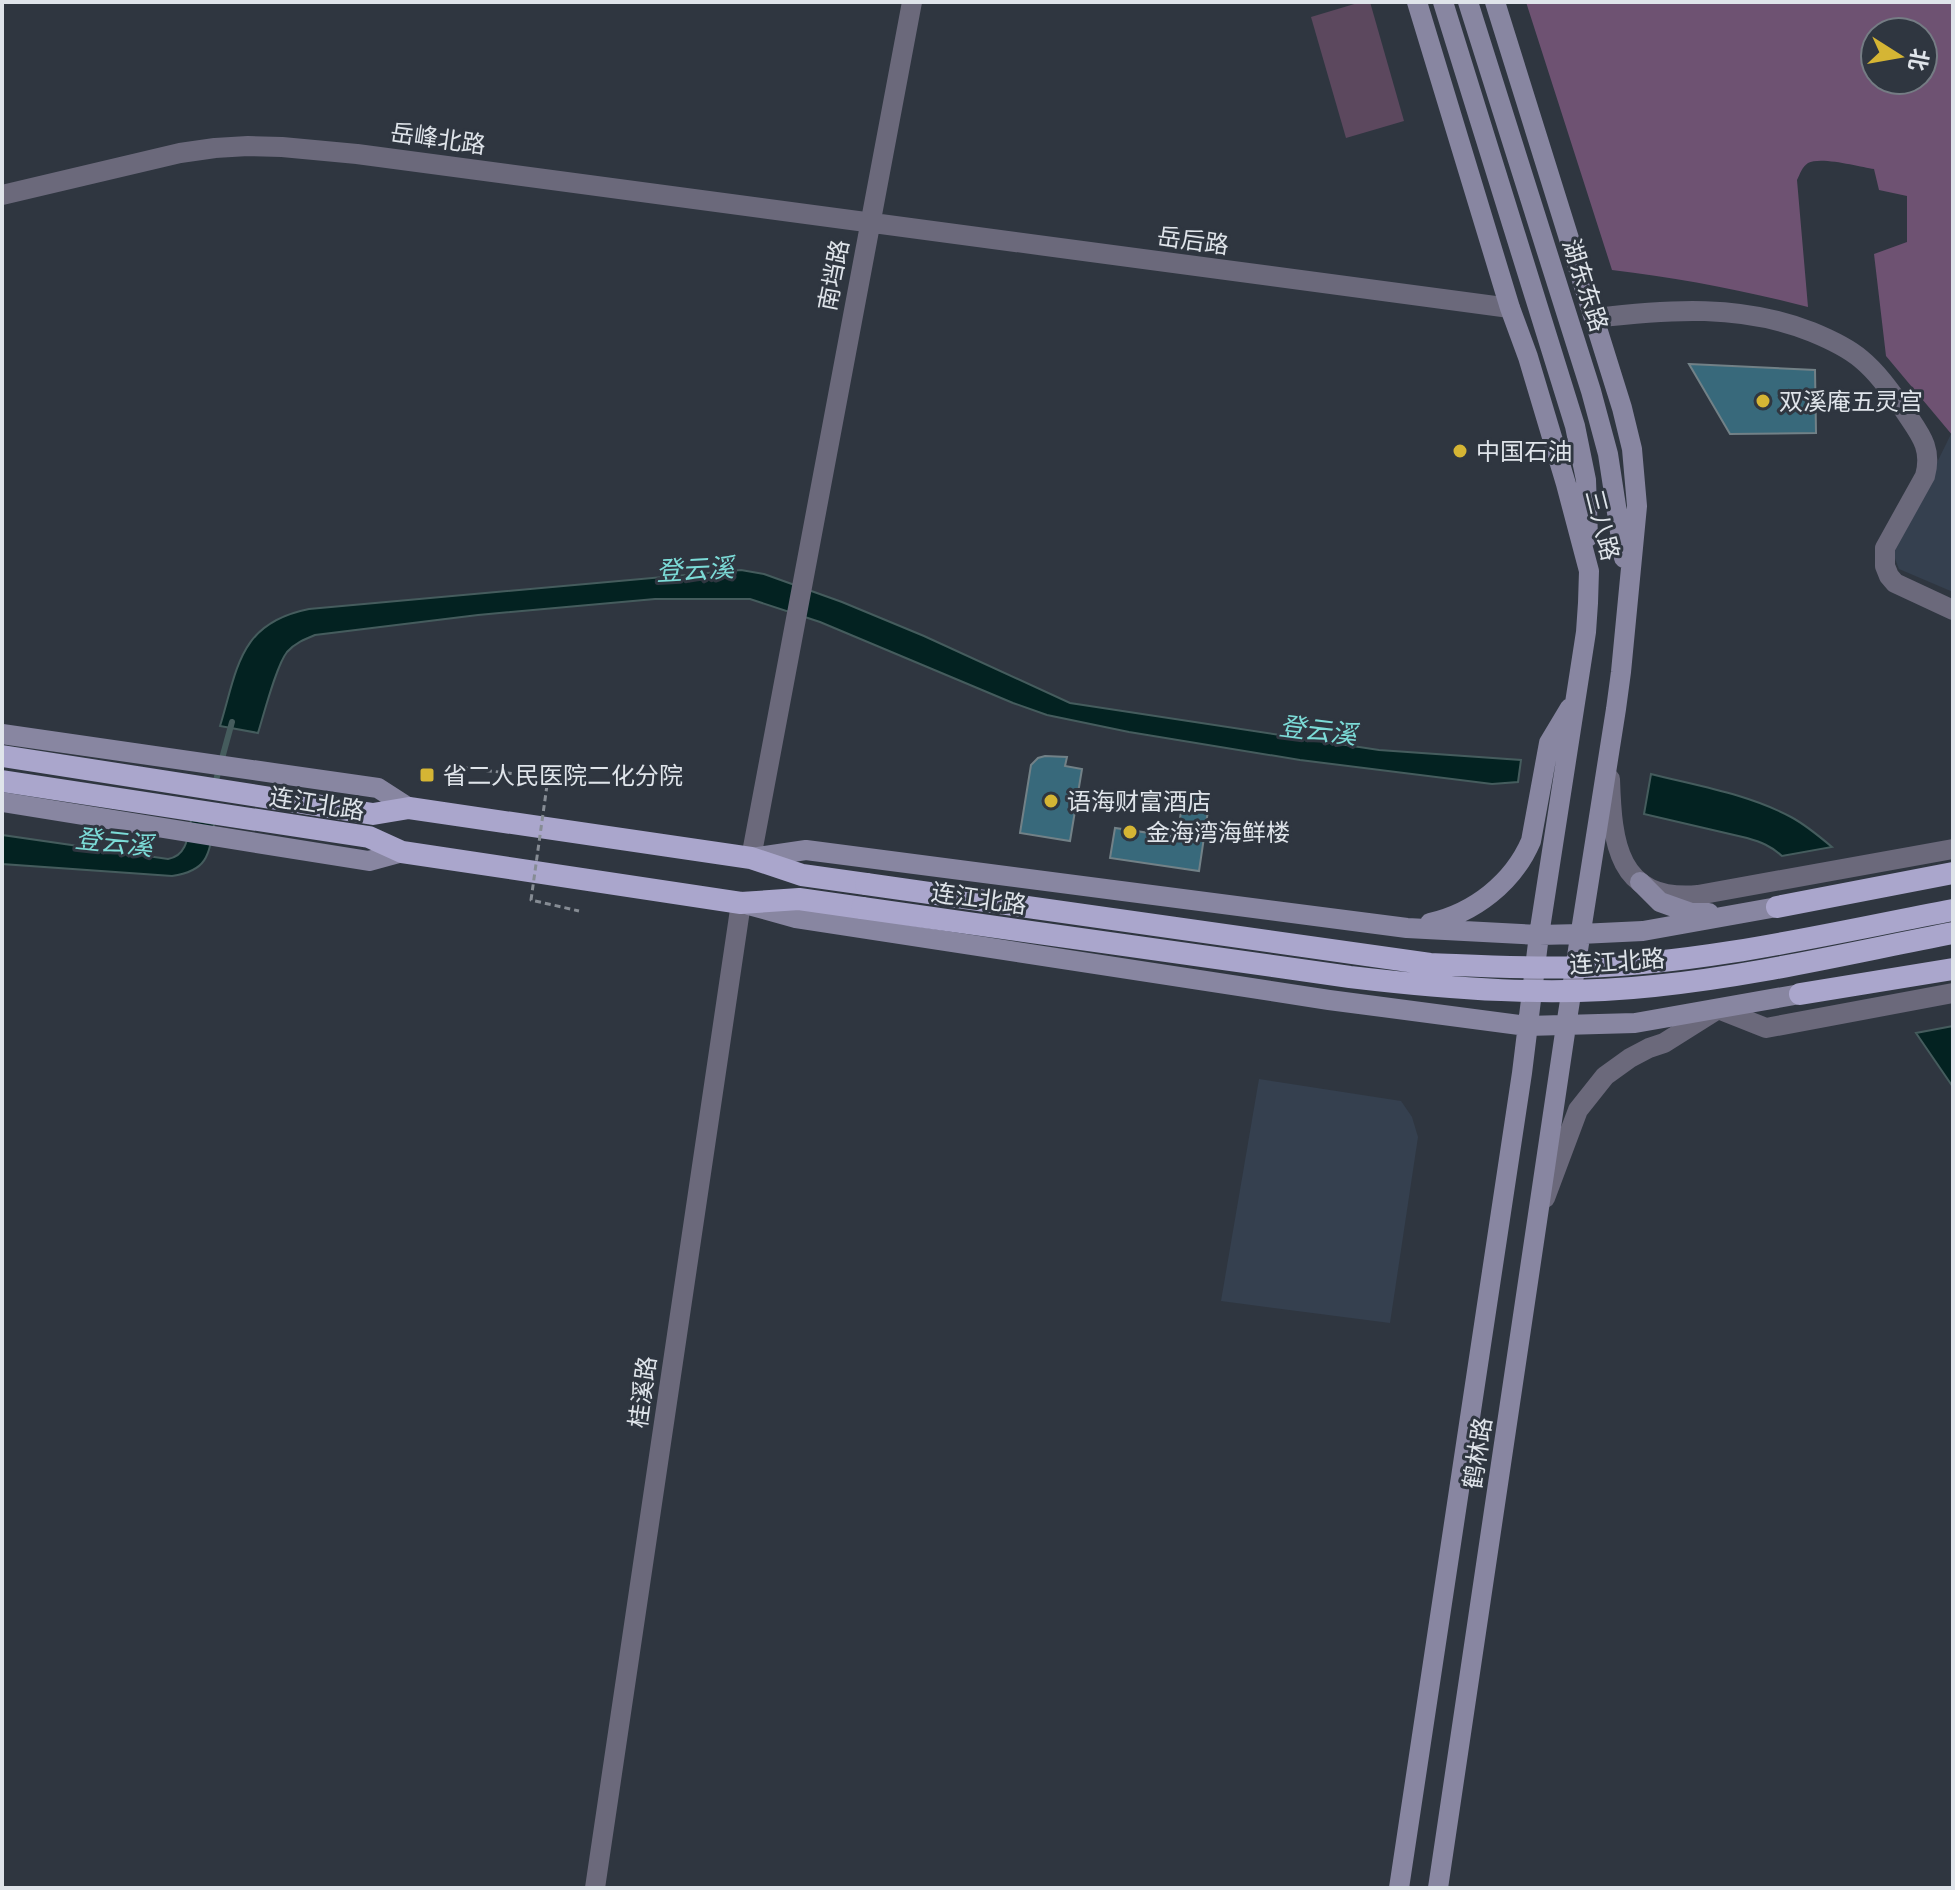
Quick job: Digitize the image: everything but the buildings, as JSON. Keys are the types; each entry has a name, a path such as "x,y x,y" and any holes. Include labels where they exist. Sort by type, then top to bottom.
{"highway":[{"name":"连江北路","path":"2,756 373,814 409,808 751,858 802,875 1430,964 1584,967 1716,955 1953,910"},
{"name":"连江北路","path":"2,781 369,837 402,852 741,903 799,899 1428,986 1584,991 1652,987 1719,978 1953,933"},
{"path":"1777,907 1953,873"},
{"path":"1800,994 1953,969"}],"main road":[{"name":"三八路","path":"1399,1888 1586,632 1589,571 1528,357 1510,308 1417,2"},
{"path":"1443,2 1575,426 1586,480 1589,571"},
{"name":"湖东东路","path":"1468,2 1597,413 1614,484 1628,590"},
{"name":"三八路","path":"1495,2 1622,408 1635,471 1637,506 1621,672 1566,1026"},
{"path":"1407,928 1448,919 1480,903 1518,865 1531,841 1549,743 1576,697"},
{"path":"2,734 378,788 409,808"},
{"path":"2,802 369,861 402,852"},
{"path":"751,858 806,850 1407,928 1539,935 1643,931 1777,907"},
{"path":"1640,882 1660,902 1691,913 1741,914"},
{"path":"741,903 796,918 1329,1000 1527,1026 1635,1023 1800,994"},
{"name":"鹤林路","path":"1438,1888 1566,1026"}],"street":[{"name":"南垱路","path":"751,858 912,2"},
{"name":"岳峰北路","path":"2,195 180,153 237,147 282,147 357,154 869,223"},
{"name":"岳后路","path":"869,223 1510,308"},
{"path":"1595,318 1676,311 1744,314 1804,329 1860,357 1886,384 1923,439 1928,457 1925,476 1885,548 1885,566 1895,583 1953,610"},
{"path":"1609,754 1611,819 1615,839 1630,873 1654,891 1681,896 1953,849"},
{"name":"桂溪路","path":"595,1888 741,903"},
{"path":"1538,1217 1570,1128 1590,1092 1615,1067 1664,1043 1718,1009 1766,1028 1951,993"}],"path":[{"path":"466,768 548,778 531,900 579,911"}],"shaded area":[{"path":"1370,2 1404,121 1346,138 1311,17"},
{"path":"1526,2 1953,2 1953,436 1886,356 1874,254 1907,242 1907,196 1879,190 1874,169 1814,161 1804,166 1800,173 1797,180 1808,307 1612,270"},
{"path":"1951,434 1953,592 1899,569 1894,556 1896,546"},
{"path":"741,570 764,574 842,602 1070,703 1379,750 1521,760 1518,782 1492,784 1300,760 1047,715 820,622 750,599 655,599 478,615 315,635 287,652 258,733 220,726 238,667 255,637 268,625 309,609"},
{"path":"1651,774 1758,802 1791,817 1832,847 1782,856 1752,840 1644,814"},
{"path":"191,820 214,824 204,860 184,874 172,876 2,864 2,835 168,859 183,850"},
{"path":"1953,1026 1953,1087 1916,1033"},
{"path":"1259,1079 1401,1101 1412,1117 1418,1137 1390,1323 1221,1301"}],"waterway":[{"name":"登云溪","path":"215,784 232,722"}],"place":[{"name":"双溪庵五灵宫","path":"1763,401"},
{"name":"中国石油","path":"1460,451"},
{"name":"省二人民医院二化分院","path":"427,775"},
{"name":"语海财富酒店","path":"1051,801"},
{"name":"金海湾海鲜楼","path":"1130,832"}]}
